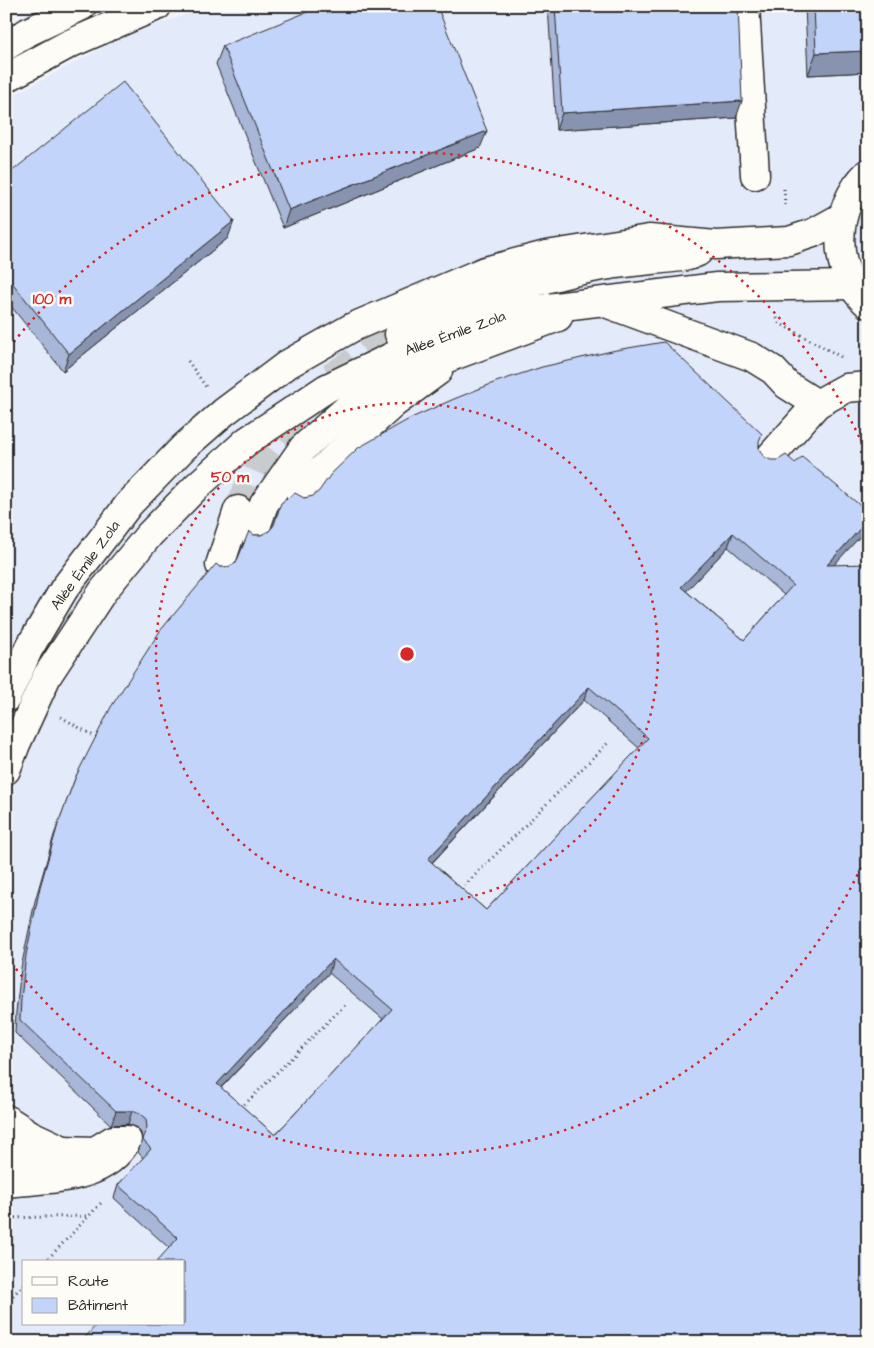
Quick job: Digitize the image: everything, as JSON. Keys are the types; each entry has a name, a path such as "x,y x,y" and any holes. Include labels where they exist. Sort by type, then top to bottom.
{"main road":[{"path":"6,46 28,32 82,6"},
{"path":"6,78 69,44 157,6"},
{"path":"745,6 755,176"},
{"path":"860,295 843,264 840,240 842,217 851,194 868,173"},
{"name":"Allée Émile Zola","path":"6,698 28,650 64,589 179,442 224,412 288,364 353,327 484,271 546,255 649,239 716,245 789,241 813,233 842,217"},
{"path":"399,334 444,312 511,288 597,267 688,256 716,245"},
{"path":"591,247 618,265"},
{"name":"Allée Émile Zola","path":"6,770 46,676 103,591 149,535 247,441 327,388 414,346 507,313 717,287 860,295"},
{"path":"254,533 264,504 303,448 350,406 399,376 599,301 752,357 773,370 787,385 817,404"},
{"path":"327,388 354,339 353,327"},
{"path":"301,496 314,477 393,404 470,350"},
{"path":"769,458 817,404 846,388 868,386"},
{"name":"Allée Émile Zola","path":"149,535 195,462 179,442"},
{"path":"220,565 238,510"},
{"path":"28,650 38,654 46,676"},
{"path":"6,1118 31,1135 62,1150"},
{"path":"6,1155 62,1150 95,1151 113,1140 128,1140 123,1148 102,1166 69,1177 6,1183"}],"path":[{"path":"777,316 779,323 846,360"},
{"path":"54,714 97,738"},
{"path":"461,889 610,741"},
{"path":"241,1108 347,1003"},
{"path":"6,1029 15,1023"},
{"path":"47,1260 107,1197"},
{"path":"6,1221 8,1218 89,1216"},
{"path":"6,1303 22,1286"}],"shaded area":[{"path":"210,6 868,6 868,1342 6,1342 6,99 123,37"}],"building":[{"path":"322,6 437,6 487,131 289,210 223,46"},
{"path":"555,6 738,6 742,101 562,113"},
{"path":"814,6 868,6 868,51 816,53"},
{"path":"123,82 234,221 69,354 6,275 6,176"},
{"path":"664,342 762,434 759,441 759,449 764,457 778,460 786,455 795,463 802,457 868,512 868,520 827,565 868,564 868,1342 81,1342 95,1326 185,1326 185,1260 158,1260 178,1238 118,1185 151,1149 142,1139 147,1128 146,1119 132,1111 116,1111 20,1020 26,955 40,887 59,821 76,776 111,707 160,631 216,564 220,567 228,567 236,563 249,531 254,535 261,535 269,531 274,525 281,503 295,493 304,498 313,496 331,474 358,448 411,418 496,382 542,367 616,350","holes":["733,533 793,585 744,640 681,587","589,687 648,738 486,910 428,859","333,959 392,1009 275,1135 217,1084"]}],"tunnel":[{"path":"331,377 378,345 399,334"},
{"path":"238,510 260,459 299,408"}]}
